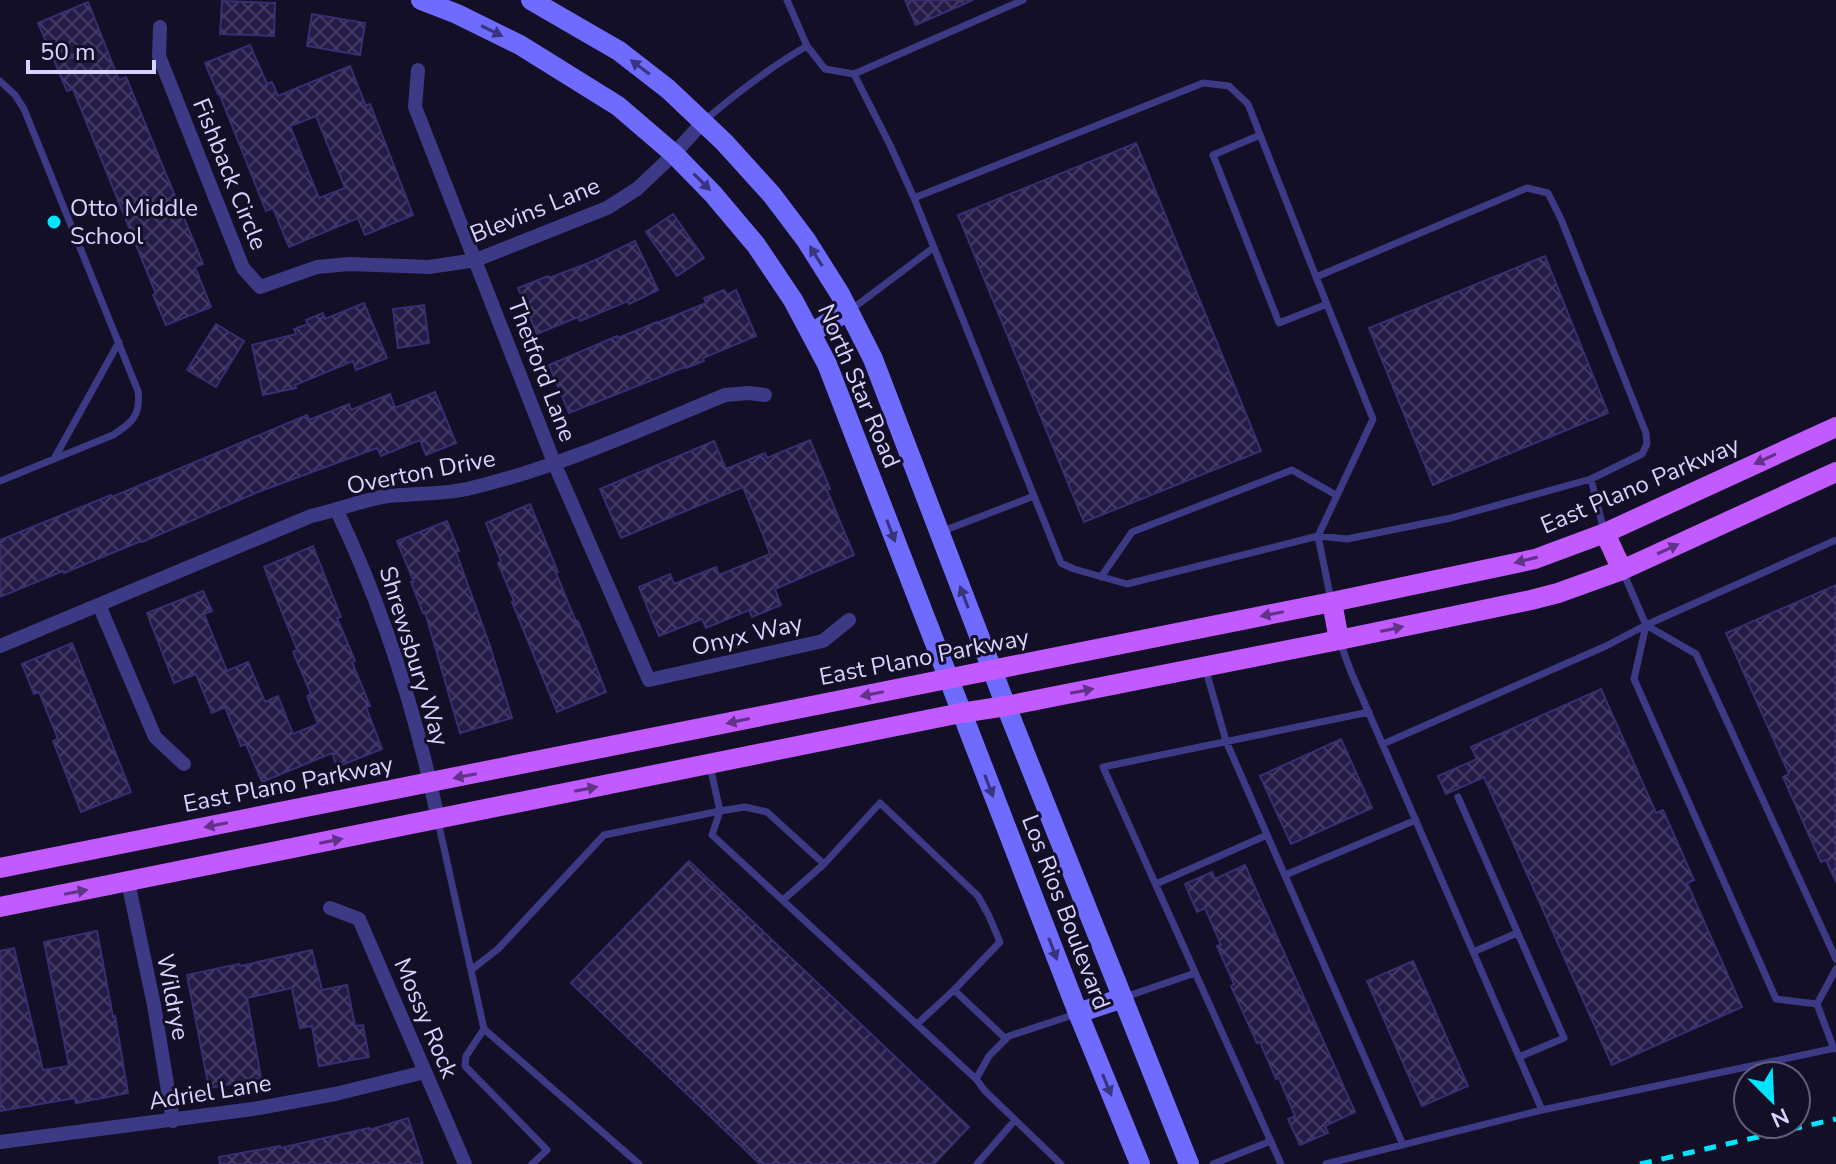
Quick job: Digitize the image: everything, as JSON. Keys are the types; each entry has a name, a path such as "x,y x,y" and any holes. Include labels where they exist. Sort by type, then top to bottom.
{"main road":[{"name":"North Star Road","path":"421,0 520,45 618,106 674,154 756,245 793,300 827,364 948,678"},
{"name":"North Star Road","path":"531,0 619,51 668,89 724,142 806,240 873,359 1006,706"},
{"path":"811,333 848,311"},
{"name":"East Plano Parkway","path":"0,868 1535,559 1605,533 1836,427"},
{"path":"0,907 1531,600 1622,570 1836,472"},
{"path":"1605,533 1622,570"},
{"path":"1332,602 1339,640"},
{"name":"Los Rios Boulevard","path":"948,678 1140,1164"},
{"name":"Los Rios Boulevard","path":"1006,706 1189,1164"},
{"path":"702,728 709,764"},
{"path":"1078,1013 1123,998"}],"street":[{"name":"Fishback Circle","path":"160,27 159,56 243,268 260,287"},
{"name":"Thetford Lane","path":"418,70 415,107 555,465 649,680"},
{"name":"Blevins Lane","path":"260,287 317,267 349,264 429,267 476,260 607,208 637,189 703,122"},
{"name":"Overton Drive","path":"0,646 311,516 381,498 464,490 555,465 725,395 765,395"},
{"name":"Shrewsbury Way","path":"337,511 361,562 395,659 438,819"},
{"path":"99,605 155,737 184,764"},
{"name":"Onyx Way","path":"649,680 823,641 849,620"},
{"name":"Wildrye","path":"128,882 154,1005 173,1121"},
{"name":"Mossy Rock","path":"330,908 359,919 465,1164"},
{"name":"Adriel Lane","path":"0,1142 253,1109 335,1094 425,1072"}],"lane":[{"path":"787,0 807,46 825,69 854,74 1023,0"},
{"path":"703,122 740,90 807,46"},
{"path":"854,74 914,198 1061,563 1127,584 1318,536 1347,539 1451,518 1591,479 1642,454 1647,444 1646,433 1548,193 1527,188 1316,277"},
{"path":"0,81 24,109 119,342 140,404 135,417 113,435 0,481"},
{"path":"914,198 1203,83 1229,86 1248,104 1373,419 1318,536 1332,602"},
{"path":"1260,135 1213,155 1273,309 1279,323 1327,304"},
{"path":"848,311 933,248"},
{"path":"54,459 119,342"},
{"path":"1101,577 1132,532 1292,470 1336,495"},
{"path":"1591,479 1605,533"},
{"path":"939,532 1034,496"},
{"path":"1383,744 1836,540"},
{"path":"1622,570 1646,625 1634,679 1776,999 1817,1004"},
{"path":"1646,625 1696,654 1836,959"},
{"path":"1339,640 1542,1110"},
{"path":"1205,667 1226,741 1403,1145"},
{"path":"1281,1164 1103,767 1369,712"},
{"path":"709,764 720,811 712,835 976,1079 1061,1164"},
{"path":"1458,797 1564,1038 1519,1057"},
{"path":"783,900 824,864 880,803 978,896 1000,942 917,1024"},
{"path":"471,970 498,949 604,835 745,807 767,812 824,864"},
{"path":"438,819 484,1029 639,1164"},
{"path":"1285,875 1416,820"},
{"path":"1156,884 1267,835"},
{"path":"1473,952 1517,933"},
{"path":"1817,1004 1836,969"},
{"path":"1123,998 1195,973"},
{"path":"954,990 1006,1039"},
{"path":"1326,1164 1542,1110 1835,1048 1817,1004"},
{"path":"976,1079 989,1056 1009,1036 1078,1013"},
{"path":"484,1029 466,1056 465,1066 547,1150 532,1164"},
{"path":"977,1164 1015,1120"},
{"path":"1213,1164 1271,1141"}],"building":[{"path":"905,0 973,0 916,25"},
{"path":"222,1 275,3 274,36 220,34"},
{"path":"88,2 119,80 126,77 203,264 195,267 211,307 166,325 73,89 67,91 38,23"},
{"path":"312,14 365,23 360,55 307,46"},
{"path":"250,45 267,84 272,82 278,96 350,66 366,106 370,104 413,215 365,235 358,218 289,247 273,208 266,211 205,63","holes":["316,116 345,188 319,198 290,126"]},
{"path":"1136,143 1261,451 1084,522 958,215"},
{"path":"673,214 704,258 677,276 646,232"},
{"path":"635,241 658,290 629,304 628,301 580,321 578,317 537,334 518,288 591,262"},
{"path":"1545,256 1608,413 1433,485 1369,328"},
{"path":"724,290 727,295 736,290 756,336 703,358 704,361 569,413 549,365 706,303 704,298"},
{"path":"364,303 387,358 356,370 353,361 295,385 296,388 263,395 252,345 296,334 294,329 308,324 306,320 323,313 325,319"},
{"path":"424,305 429,343 398,348 393,309"},
{"path":"216,324 244,341 216,387 187,370"},
{"path":"435,392 456,443 426,455 420,440 381,456 377,448 258,492 142,542 0,597 0,540 112,497 307,415 309,420 349,404 351,410 390,394 395,408"},
{"path":"810,440 854,555 775,589 781,605 752,617 749,610 706,628 702,619 659,636 639,587 670,574 674,584 716,567 719,575 770,554 763,535 743,487 621,538 600,489 714,441 726,469 765,453 767,458"},
{"path":"530,504 606,692 557,712 512,602 486,523"},
{"path":"447,521 512,718 460,733 425,612 397,541"},
{"path":"313,546 341,617 337,618 355,661 352,662 370,706 366,707 382,749 337,767 332,753 262,782 246,744 241,746 225,707 212,713 196,674 174,683 147,613 203,591 212,611 204,614 227,671 248,662 265,702 278,696 293,734 318,724 307,696 311,694 293,652 297,650 264,567"},
{"path":"1836,585 1836,882 1826,860 1821,862 1783,777 1789,774 1726,633"},
{"path":"72,643 131,792 81,812 53,741 58,739 39,692 34,694 22,664"},
{"path":"1601,689 1656,813 1663,810 1694,880 1687,883 1742,1007 1612,1065 1484,777 1446,794 1438,776 1477,759 1471,747"},
{"path":"1341,739 1372,808 1291,844 1260,776"},
{"path":"689,861 969,1127 934,1164 760,1164 571,983"},
{"path":"1245,865 1355,1112 1325,1126 1328,1133 1300,1145 1288,1119 1295,1116 1279,1078 1276,1079 1260,1042 1257,1043 1231,986 1234,984 1217,946 1221,945 1205,908 1197,912 1185,884 1212,872 1215,879"},
{"path":"97,931 128,1093 76,1103 75,1098 0,1111 0,951 14,948 43,1070 69,1066 44,942"},
{"path":"312,950 322,990 347,985 355,1026 363,1025 369,1057 319,1066 312,1026 300,1028 292,988 247,998 261,1078 209,1088 187,975"},
{"path":"1413,961 1468,1086 1422,1106 1367,981"},
{"path":"408,1118 423,1164 220,1164 219,1157 369,1130"}],"railway":[{"path":"1640,1164 1836,1119"}],"place":[{"name":"Otto Middle School","path":"54,222"}]}
